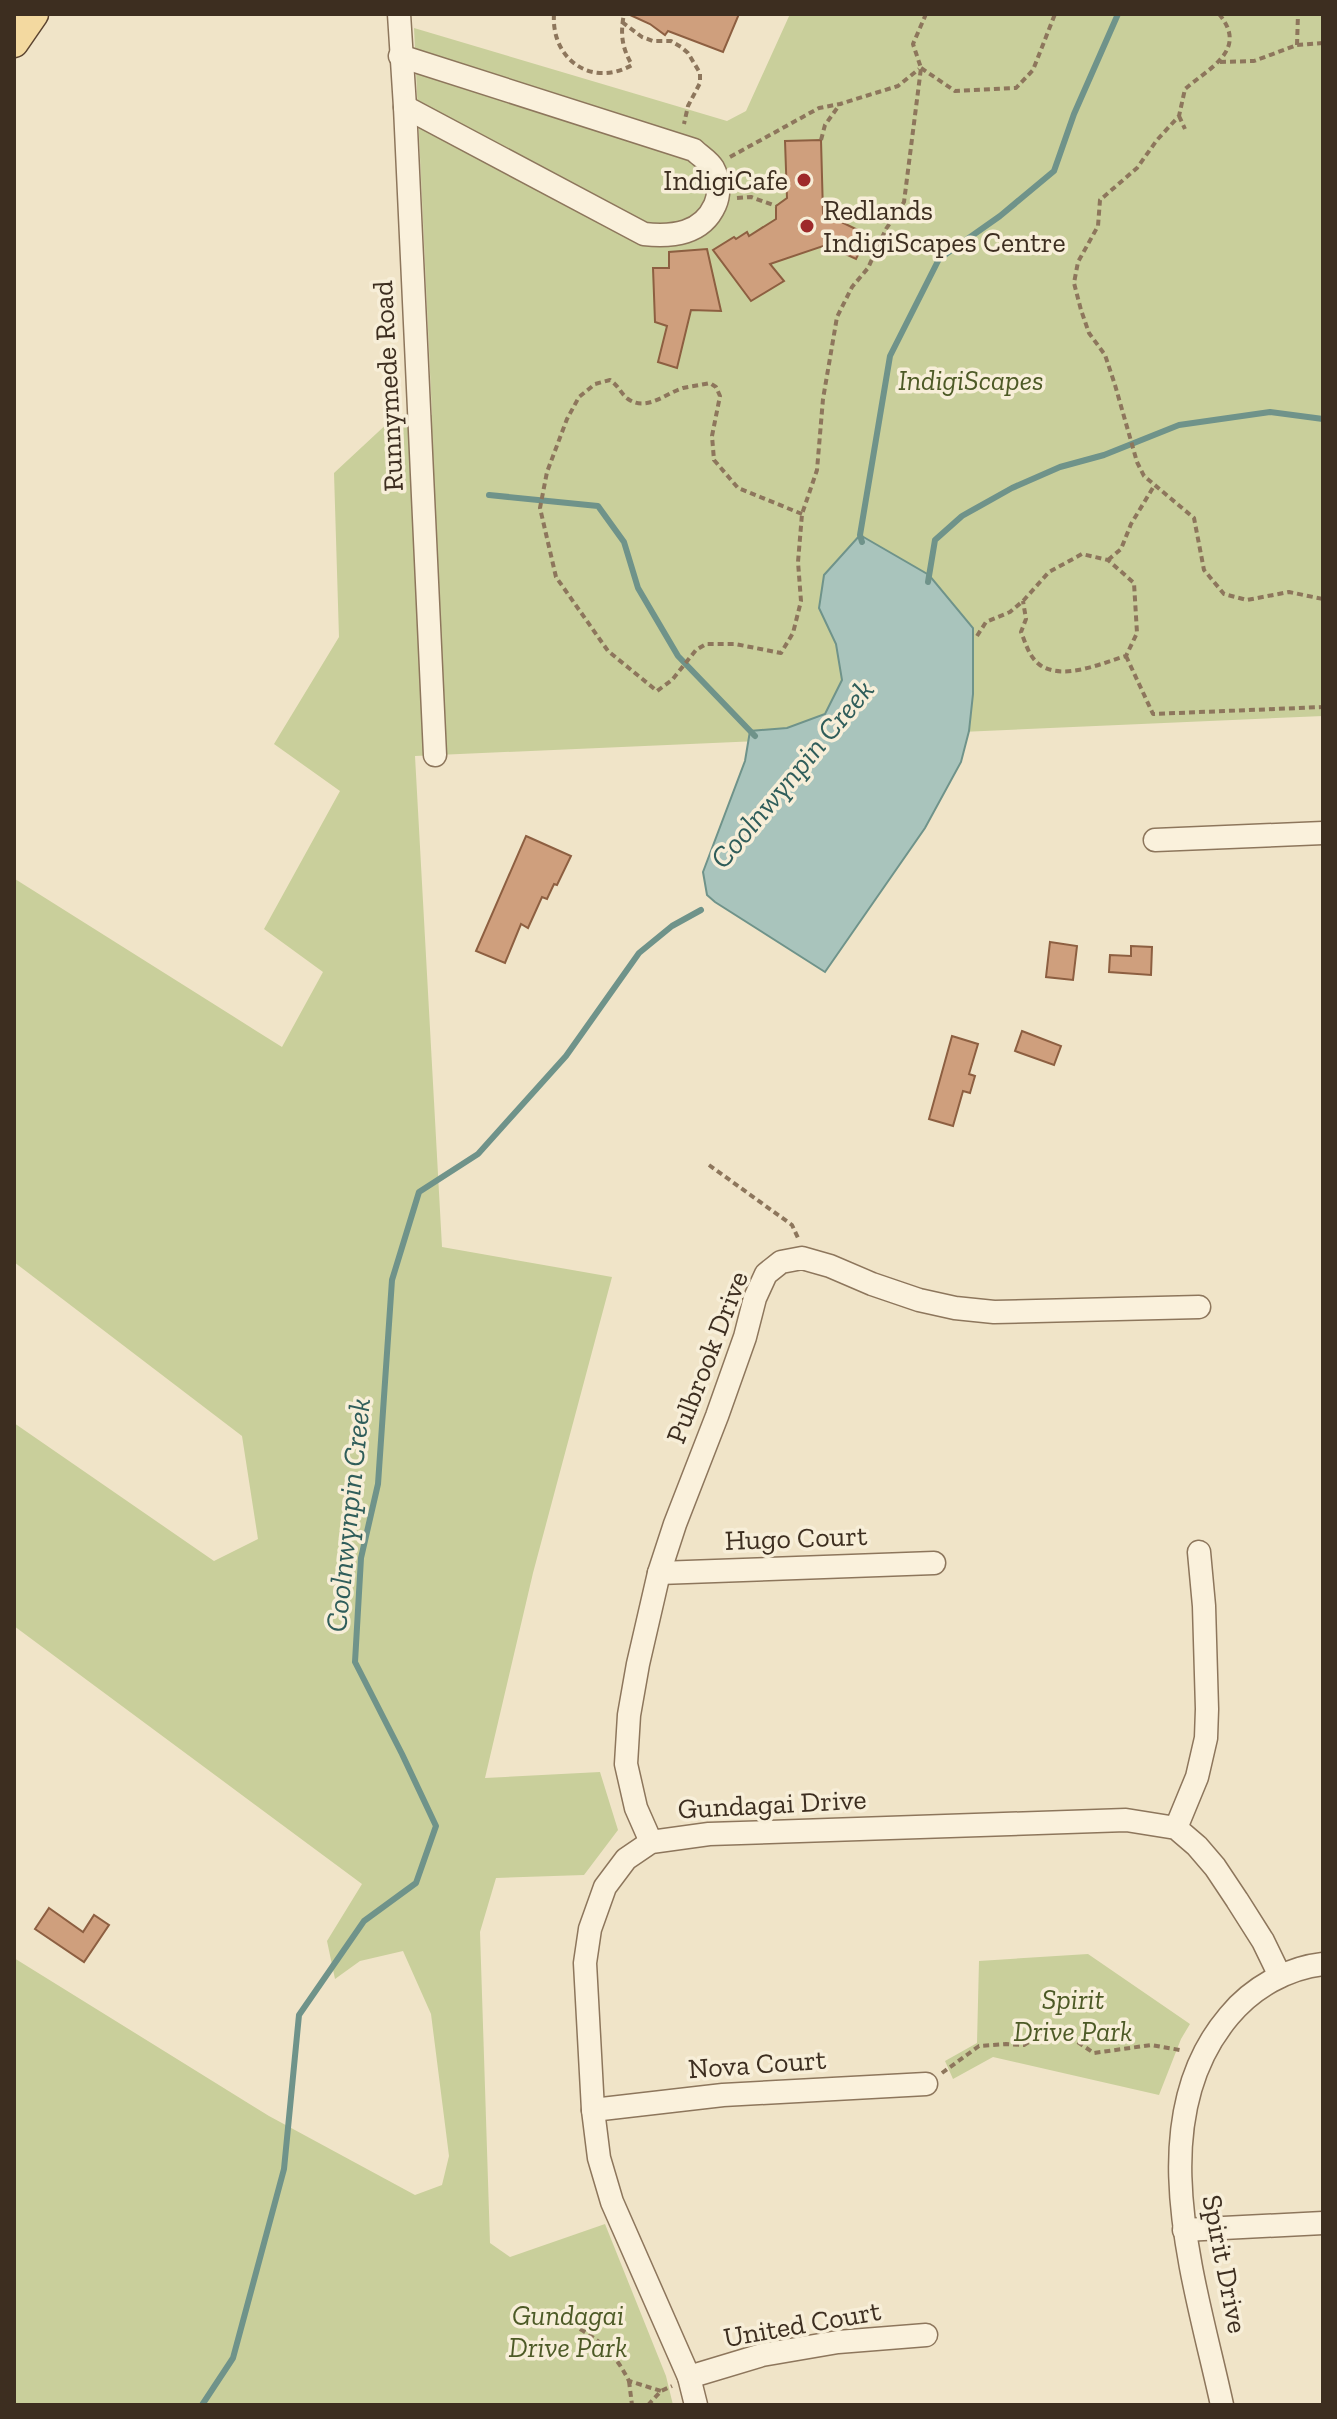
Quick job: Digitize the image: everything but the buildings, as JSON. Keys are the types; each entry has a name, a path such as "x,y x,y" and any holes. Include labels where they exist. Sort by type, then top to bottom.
{"main road":[{"path":"14,43 34,14"}],"street":[{"name":"Runnymede Road","path":"399,14 435,755"},
{"path":"400,56 694,150 712,167 718,182 719,198 709,219 696,227 661,236 644,234 405,107"},
{"path":"1155,840 1323,833"},
{"path":"802,1258 919,1300 955,1308 994,1312 1199,1307"},
{"name":"Pulbrook Drive","path":"651,1842 636,1808 626,1764 629,1715 659,1573 736,1363 755,1298 766,1274 781,1262 802,1258"},
{"path":"1199,1552 1204,1606 1206,1738 1197,1777 1176,1828 1215,1867 1263,1941 1280,1976"},
{"name":"Hugo Court","path":"659,1573 934,1563"},
{"name":"Gundagai Drive","path":"696,2405 689,2377 612,2202 599,2158 593,2110 585,1963 590,1929 605,1887 626,1859 651,1842 709,1834 1126,1820 1176,1828"},
{"name":"Spirit Drive","path":"1222,2405 1179,2195 1181,2141 1191,2080 1209,2040 1253,1992 1293,1970 1323,1964"},
{"name":"Nova Court","path":"593,2110 723,2095 926,2084"},
{"path":"1184,2230 1323,2223"},
{"name":"United Court","path":"689,2377 762,2355 838,2342 926,2335"}],"path":[{"path":"554,14 556,39 565,54 583,69 613,73 632,65 621,39 624,14"},
{"path":"802,514 738,488 714,460 712,436 720,396 716,387 710,383 681,389 652,403 636,402 625,397 619,386 610,380 595,384 579,397 567,419 547,472 540,508 556,577 608,651 657,691 672,680 696,650 706,644 735,644 781,653 793,633 801,601 798,562 802,514 817,470 823,399 837,317 904,202 921,68 913,44 926,14"},
{"path":"921,68 955,91 1016,88 1033,70 1055,14"},
{"path":"1219,14 1226,22 1231,41 1220,62 1185,89 1179,116 1137,168 1100,200 1098,226 1078,262 1074,283 1089,333 1105,355 1137,462 1154,486 1194,518 1204,570 1224,594 1247,600 1289,592 1323,599"},
{"path":"1297,45 1298,14"},
{"path":"622,22 642,37 653,41 671,41 681,47 700,73 700,83 688,106 678,146"},
{"path":"1220,62 1254,61 1297,45 1323,43"},
{"path":"712,167 819,108 898,86 921,68"},
{"path":"821,140 825,125 840,104"},
{"path":"1179,116 1185,129"},
{"path":"719,198 751,197 776,206"},
{"path":"1108,560 1121,549 1131,524 1154,486"},
{"path":"977,636 986,622 1010,612 1049,572 1082,554 1108,560 1134,583 1137,633 1126,656 1065,672 1041,666 1028,652 1021,632 1026,619 1023,601"},
{"path":"1126,656 1153,714 1323,707"},
{"path":"709,1165 792,1225 799,1236 802,1258"},
{"path":"926,2084 979,2046 1024,2045 1038,2036 1054,2032 1073,2039 1094,2053 1151,2045 1180,2050"},
{"path":"580,2329 617,2358 629,2381 632,2405"},
{"path":"648,2405 661,2391 689,2377"},
{"path":"629,2381 661,2391"}],"green space":[{"path":"790,14 1323,14 1323,716 415,756 442,1247 612,1277 533,1573 485,1778 600,1772 618,1830 584,1875 496,1878 480,1932 490,2243 510,2257 605,2224 666,2376 673,2405 14,2405 14,1958 269,2116 415,2195 442,2185 449,2156 431,2014 403,1951 360,1961 335,1979 327,1941 362,1884 14,1626 14,1423 214,1561 258,1539 242,1436 14,1262 15,879 282,1047 323,972 264,929 340,791 274,744 339,637 334,473 391,420 432,415 414,28 727,121 746,111"},
{"name":"Spirit Drive Park","path":"1088,1954 1190,2024 1159,2095 993,2057 953,2079 945,2061 977,2043 979,1961"}],"water":[{"path":"860,535 929,575 973,628 973,694 969,731 961,762 925,828 825,972 715,902 707,895 703,872 745,761 750,731 787,728 825,714 842,680 836,644 819,608 824,575"}],"waterway":[{"name":"Coolnwynpin Creek","path":"862,542 860,535 890,356 939,259 1000,216 1054,171 1074,114 1118,14"},
{"name":"Coolnwynpin Creek","path":"928,582 935,540 962,516 1012,488 1060,467 1104,455 1179,425 1270,412 1323,419"},
{"path":"489,495 598,506 624,542 638,588 678,656 755,736"},
{"name":"Coolnwynpin Creek","path":"202,2405 233,2358 284,2169 299,2015 364,1921 416,1883 436,1826 355,1662 361,1558 378,1484 392,1280 419,1192 478,1154 566,1056 639,953 672,926 701,910"}],"place":[{"name":"IndigiCafe","path":"804,180"},
{"name":"Redlands IndigiScapes Centre","path":"807,226"}],"park label":[{"name":"IndigiScapes","path":"971,380"},
{"name":"Gundagai Drive Park","path":"568,2331"}]}
